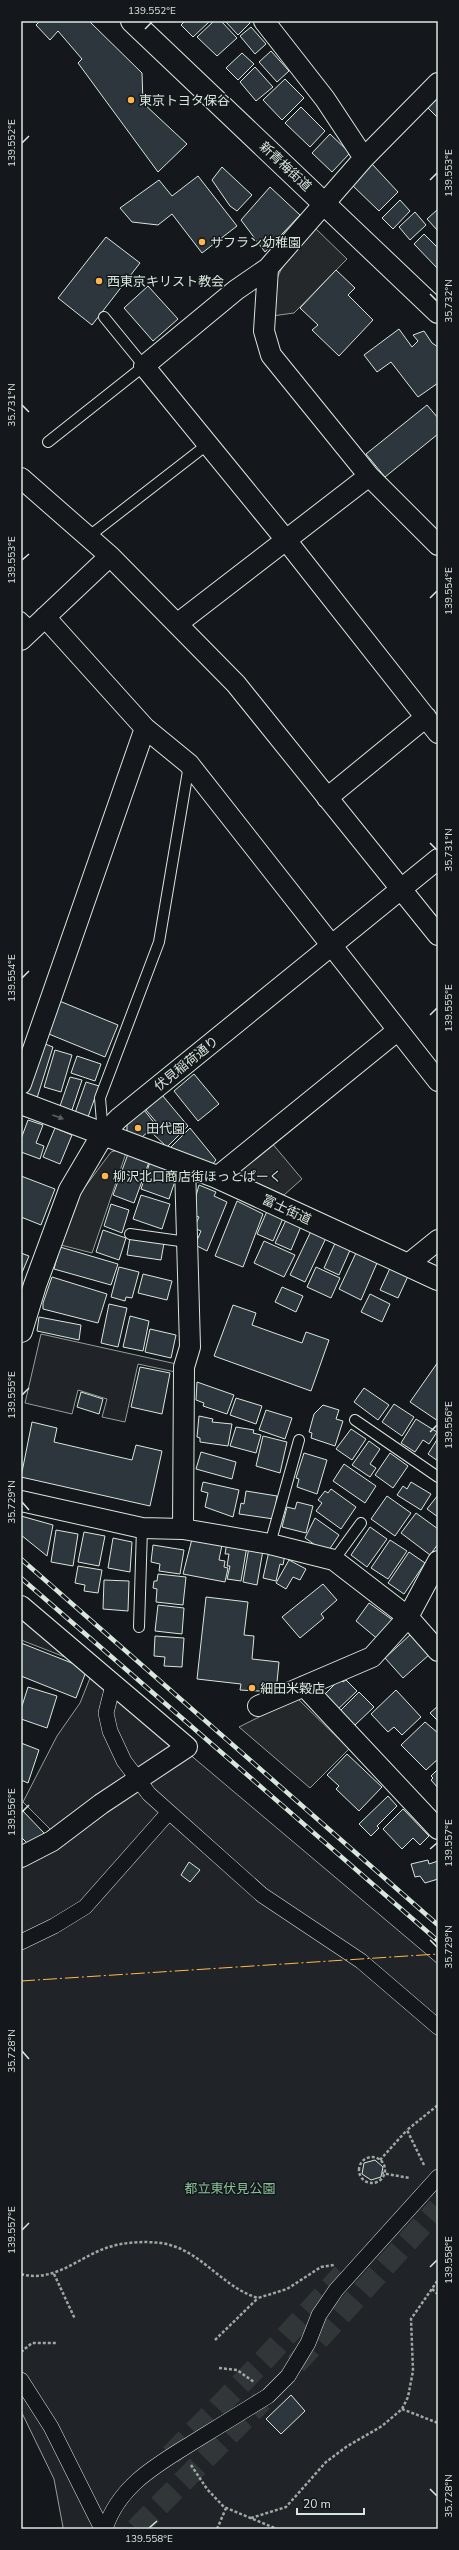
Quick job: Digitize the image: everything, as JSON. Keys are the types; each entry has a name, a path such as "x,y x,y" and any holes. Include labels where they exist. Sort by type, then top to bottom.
{"main road":[{"name":"新青梅街道","path":"132,21 438,312"},
{"name":"富士街道","path":"21,1103 217,1177 438,1279"},
{"name":"伏見稲荷通り","path":"21,1331 35,1285 70,1190 104,1134"}],"street":[{"path":"264,21 325,99 364,158"},
{"path":"438,83 364,158 268,268 236,290 144,366 286,540 438,733"},
{"path":"268,268 264,331 271,355 369,476 438,545"},
{"path":"177,624 369,476"},
{"path":"21,478 110,556 236,684 327,798 402,888 438,935"},
{"path":"110,556 30,626 145,728 189,764 397,1032 438,1081"},
{"path":"327,798 426,717"},
{"path":"21,1084 145,728"},
{"name":"伏見稲荷通り","path":"104,1134 119,1118 438,859"},
{"path":"217,1177 397,1032"},
{"path":"183,1529 184,1367 190,1346 185,1165"},
{"path":"407,1265 438,1240"},
{"path":"21,1501 142,1528 183,1529 270,1544 334,1560 408,1618 438,1651"},
{"path":"258,1706 372,1657 408,1618 438,1561"},
{"path":"21,1606 187,1747 52,1841 21,1857"},
{"path":"113,1684 106,1713 110,1731 122,1757 138,1780 169,1812 262,1895 361,1961 438,2027"},
{"path":"304,1686 438,1828"},
{"path":"21,1942 54,1926 85,1907 169,1812"},
{"path":"105,2529 109,2517 135,2482 161,2460 268,2396 288,2376 308,2343 327,2302 434,2182"},
{"path":"21,2380 55,2434 102,2529"}],"lane":[{"path":"48,442 144,366 104,317"},
{"path":"88,537 208,444"},
{"path":"104,1134 100,1098 159,942 189,764"},
{"path":"130,1234 187,1242"},
{"path":"355,1420 438,1477"},
{"path":"270,1544 298,1440"},
{"path":"334,1560 361,1523"},
{"path":"139,1627 142,1528"}],"path":[{"path":"380,2160 407,2130 438,2105"},
{"path":"407,2130 423,2158 434,2182"},
{"path":"375,2156 387,2166 386,2174 383,2180 369,2183 358,2175 361,2161 375,2156"},
{"path":"381,2173 434,2182"},
{"path":"21,2274 54,2274 109,2247 136,2242 162,2244 197,2257 215,2270 225,2282 258,2298"},
{"path":"215,2340 258,2298 287,2289 320,2267 332,2264 340,2267 348,2277"},
{"path":"54,2274 75,2318"},
{"path":"251,2518 286,2507 326,2462 346,2447 382,2426 402,2409 408,2397 413,2371 411,2319 438,2280"},
{"path":"432,2289 438,2294"},
{"path":"21,2352 32,2343 57,2343"},
{"path":"219,2368 244,2373 268,2396"},
{"path":"402,2409 438,2423"},
{"path":"183,2448 207,2489 226,2508 278,2529"},
{"path":"217,2529 226,2508"}],"green space":[{"path":"41,1334 181,1365 180,1373 138,1364 125,1422 102,1417 107,1399 78,1390 72,1414 25,1403"},
{"path":"21,1613 88,1666 21,1640"},
{"path":"92,1673 179,1746 51,1830 23,1802 57,1736 80,1703"},
{"name":"都立東伏見公園","path":"188,1753 438,1964 438,2529 61,2529 63,2527 54,2479 21,2411 21,1859"}],"shaded area":[{"path":"313,226 347,259 294,313 272,316 271,291 288,255"},
{"path":"271,1142 302,1179 284,1195 236,1174 236,1170"},
{"path":"121,1149 126,1153 92,1253 61,1245 79,1195 111,1152"},
{"path":"297,1698 349,1749 310,1788 239,1727"}],"building":[{"path":"40,21 89,21 142,73 143,103 187,144 158,172 78,63 82,59 58,31 50,40 36,25"},
{"path":"185,21 210,21 193,37 181,25"},
{"path":"214,21 221,21 237,38 217,56 197,37"},
{"path":"225,21 249,21 250,23 238,35"},
{"path":"251,27 266,44 255,54 240,36"},
{"path":"271,51 289,71 277,82 259,62"},
{"path":"242,53 254,64 238,80 226,68"},
{"path":"255,67 273,87 256,101 240,82"},
{"path":"285,79 304,98 282,120 263,100"},
{"path":"438,98 438,118 428,108"},
{"path":"301,107 325,131 310,147 285,123"},
{"path":"330,134 350,153 332,172 312,153"},
{"path":"372,164 398,192 379,211 351,184"},
{"path":"222,167 252,195 237,211 230,206 212,180"},
{"path":"198,176 237,226 202,253 172,214 158,225 132,222 120,208 159,180 172,196"},
{"path":"270,187 300,215 265,252 241,220"},
{"path":"400,200 410,211 393,229 382,218"},
{"path":"438,209 438,231 427,219"},
{"path":"415,212 426,225 410,240 399,227"},
{"path":"424,234 438,248 438,269 414,244"},
{"name":"西東京キリスト教会","path":"106,237 140,263 92,325 58,298"},
{"path":"336,270 355,288 348,295 373,320 339,356 312,330 318,325 300,308"},
{"path":"148,286 178,319 153,341 124,308"},
{"path":"399,329 412,347 418,341 413,335 424,331 432,343 438,347 438,383 418,397 391,362 377,372 364,355"},
{"path":"427,405 438,418 438,434 385,477 366,454"},
{"path":"57,1000 118,1025 105,1057 44,1032"},
{"path":"37,1041 53,1047 37,1098 21,1093"},
{"path":"55,1050 72,1055 61,1092 44,1087"},
{"path":"77,1056 101,1064 95,1081 71,1073"},
{"path":"194,1074 219,1104 198,1121 174,1091"},
{"path":"70,1077 82,1080 71,1113 59,1109"},
{"path":"86,1082 99,1086 88,1117 75,1113"},
{"path":"162,1095 188,1126 167,1147 151,1132 158,1124 146,1110"},
{"path":"144,1110 156,1125 142,1137 127,1133 127,1125"},
{"path":"28,1120 43,1125 36,1143 44,1146 40,1159 21,1152 21,1139"},
{"path":"55,1128 72,1135 60,1164 43,1157"},
{"path":"190,1128 216,1160 212,1165 170,1148"},
{"path":"128,1154 149,1162 134,1203 113,1195"},
{"path":"150,1162 178,1172 169,1199 141,1189"},
{"path":"21,1176 55,1189 41,1225 21,1217"},
{"path":"199,1185 216,1192 214,1196 227,1202 207,1251 195,1245 201,1231 194,1228 199,1217 191,1214"},
{"path":"141,1195 170,1204 162,1229 133,1219"},
{"path":"237,1201 263,1214 243,1267 215,1256"},
{"path":"111,1204 129,1210 122,1233 104,1226"},
{"path":"268,1209 284,1216 273,1241 257,1234"},
{"path":"287,1218 302,1224 291,1250 275,1243"},
{"path":"312,1229 327,1236 305,1282 290,1275"},
{"path":"103,1230 126,1238 119,1260 96,1252"},
{"path":"130,1238 164,1243 161,1260 127,1255"},
{"path":"264,1241 295,1255 284,1277 254,1263"},
{"path":"336,1241 351,1248 339,1275 324,1268"},
{"path":"60,1247 118,1264 111,1285 54,1269"},
{"path":"21,1253 29,1256 21,1275"},
{"path":"356,1253 377,1263 361,1300 339,1289"},
{"path":"391,1266 409,1274 398,1298 380,1290"},
{"path":"119,1267 139,1272 132,1298 126,1297 125,1301 111,1297"},
{"path":"316,1267 340,1278 331,1298 307,1287"},
{"path":"143,1274 172,1281 167,1300 138,1293"},
{"path":"52,1277 107,1294 98,1323 43,1309 43,1303"},
{"path":"282,1287 303,1296 296,1312 275,1302"},
{"path":"370,1294 390,1304 382,1322 361,1312"},
{"path":"109,1304 127,1308 118,1347 101,1343"},
{"path":"233,1305 256,1313 252,1325 302,1343 306,1332 329,1340 311,1391 214,1356"},
{"path":"130,1316 149,1321 143,1351 123,1347"},
{"path":"39,1317 81,1325 79,1340 37,1331"},
{"path":"150,1329 176,1335 171,1358 145,1352"},
{"path":"438,1362 438,1421 410,1402"},
{"path":"140,1367 170,1373 162,1414 131,1407"},
{"path":"197,1382 234,1395 227,1414 203,1406 204,1403 196,1400"},
{"path":"364,1388 389,1405 378,1420 354,1402"},
{"path":"81,1392 103,1399 99,1414 77,1407"},
{"path":"236,1398 262,1406 256,1424 230,1415"},
{"path":"394,1404 414,1417 402,1436 382,1422"},
{"path":"323,1405 339,1410 336,1419 343,1421 335,1446 311,1438 312,1433 309,1432 314,1414"},
{"path":"266,1410 292,1418 285,1439 259,1430"},
{"path":"199,1416 213,1419 212,1422 232,1424 228,1446 200,1442 200,1438 197,1437"},
{"path":"416,1419 437,1432 429,1444 423,1440 415,1452 401,1443"},
{"path":"32,1422 57,1428 54,1442 132,1460 136,1445 162,1451 150,1506 21,1477"},
{"path":"236,1427 254,1430 253,1433 261,1435 256,1453 230,1446"},
{"path":"351,1429 366,1439 352,1460 336,1449"},
{"path":"263,1436 287,1442 280,1473 256,1466"},
{"path":"438,1438 438,1461 428,1454"},
{"path":"369,1441 380,1449 370,1464 376,1468 370,1477 352,1465"},
{"path":"201,1452 236,1462 232,1479 196,1469"},
{"path":"304,1453 327,1460 317,1494 297,1487 299,1479 296,1478"},
{"path":"390,1453 408,1466 393,1488 375,1475"},
{"path":"344,1464 376,1486 365,1503 333,1481"},
{"path":"203,1482 239,1490 233,1517 205,1507 208,1493 201,1491"},
{"path":"411,1482 431,1494 421,1510 397,1495 403,1486 407,1489"},
{"path":"331,1489 356,1507 341,1529 316,1511 322,1503 318,1500 325,1491 328,1493"},
{"path":"246,1491 277,1496 274,1519 239,1514 241,1503 244,1504"},
{"path":"438,1495 438,1517 427,1509"},
{"path":"387,1496 411,1513 395,1536 371,1519"},
{"path":"297,1502 313,1506 306,1533 282,1527 287,1507 295,1509"},
{"path":"416,1513 438,1529 438,1544 430,1555 401,1533"},
{"path":"21,1516 53,1525 47,1556 21,1535"},
{"path":"315,1518 339,1535 329,1550 324,1551 305,1538"},
{"path":"370,1527 387,1539 367,1567 351,1555"},
{"path":"56,1530 78,1534 73,1566 51,1562"},
{"path":"84,1532 105,1536 99,1566 78,1562"},
{"path":"113,1538 132,1542 130,1572 108,1568"},
{"path":"192,1539 222,1545 219,1560 225,1561 224,1567 228,1568 225,1582 183,1574"},
{"path":"390,1540 407,1551 388,1579 371,1568"},
{"path":"227,1542 247,1546 241,1581 227,1579 230,1566 227,1566 229,1554 225,1554"},
{"path":"153,1545 184,1550 180,1574 159,1571 160,1564 151,1562"},
{"path":"249,1547 263,1550 257,1585 243,1582"},
{"path":"269,1551 285,1554 283,1565 280,1564 276,1581 263,1578"},
{"path":"409,1552 425,1563 404,1594 388,1583"},
{"path":"289,1560 306,1569 300,1580 293,1577 286,1589 276,1583"},
{"path":"78,1566 102,1570 98,1593 84,1591 85,1585 75,1583"},
{"path":"158,1574 186,1577 183,1605 156,1602 157,1589 153,1588 154,1581 157,1581"},
{"path":"104,1580 129,1581 128,1611 103,1609"},
{"path":"323,1584 337,1600 321,1614 324,1618 300,1638 282,1617"},
{"path":"206,1597 248,1602 244,1635 254,1636 252,1659 279,1662 276,1692 240,1690 241,1684 197,1679"},
{"path":"369,1603 394,1621 380,1641 356,1621"},
{"path":"158,1605 184,1608 182,1634 155,1631"},
{"path":"411,1634 430,1654 403,1678 385,1658"},
{"path":"155,1636 184,1638 182,1667 164,1666 165,1657 154,1656"},
{"path":"21,1643 87,1669 76,1698 21,1676"},
{"path":"340,1679 343,1682 346,1680 357,1691 335,1712 321,1698"},
{"path":"28,1687 57,1696 47,1728 21,1719 21,1709"},
{"path":"396,1690 421,1717 402,1735 394,1727 388,1732 371,1714"},
{"path":"359,1692 374,1707 355,1725 340,1711"},
{"path":"438,1706 438,1721 430,1713"},
{"path":"425,1722 438,1733 438,1759 426,1770 401,1745"},
{"path":"21,1743 39,1750 28,1783 21,1780"},
{"path":"347,1754 382,1787 359,1811 336,1789 339,1786 327,1775"},
{"path":"438,1769 438,1788 431,1780 433,1778 431,1776"},
{"path":"388,1796 397,1806 377,1826 379,1828 371,1836 359,1824"},
{"path":"21,1809 44,1833 30,1846 22,1838 21,1840"},
{"path":"403,1809 429,1836 420,1845 413,1838 402,1849 383,1829"},
{"path":"428,1860 429,1864 438,1861 438,1879 425,1883 420,1876 415,1877 411,1864"},
{"path":"189,1862 200,1870 190,1882 181,1875"},
{"path":"375,2160 383,2167 381,2177 371,2180 362,2174 364,2163"},
{"path":"291,2395 305,2411 281,2434 266,2419"}],"tunnel":[{"path":"296,2364 438,2208"},
{"path":"171,2455 265,2359 343,2274"},
{"path":"136,2529 262,2401"}],"railway":[{"path":"21,1559 438,1925"},
{"path":"21,1578 438,1941"}],"power":[{"path":"21,1981 438,1954"}],"place":[{"name":"東京トヨタ保谷","path":"131,100"},
{"name":"サフラン幼稚園","path":"202,242"},
{"name":"西東京キリスト教会","path":"99,281"},
{"name":"田代園","path":"138,1128"},
{"name":"柳沢北口商店街ほっとぱーく","path":"105,1176"},
{"name":"細田米穀店","path":"252,1688"}]}
